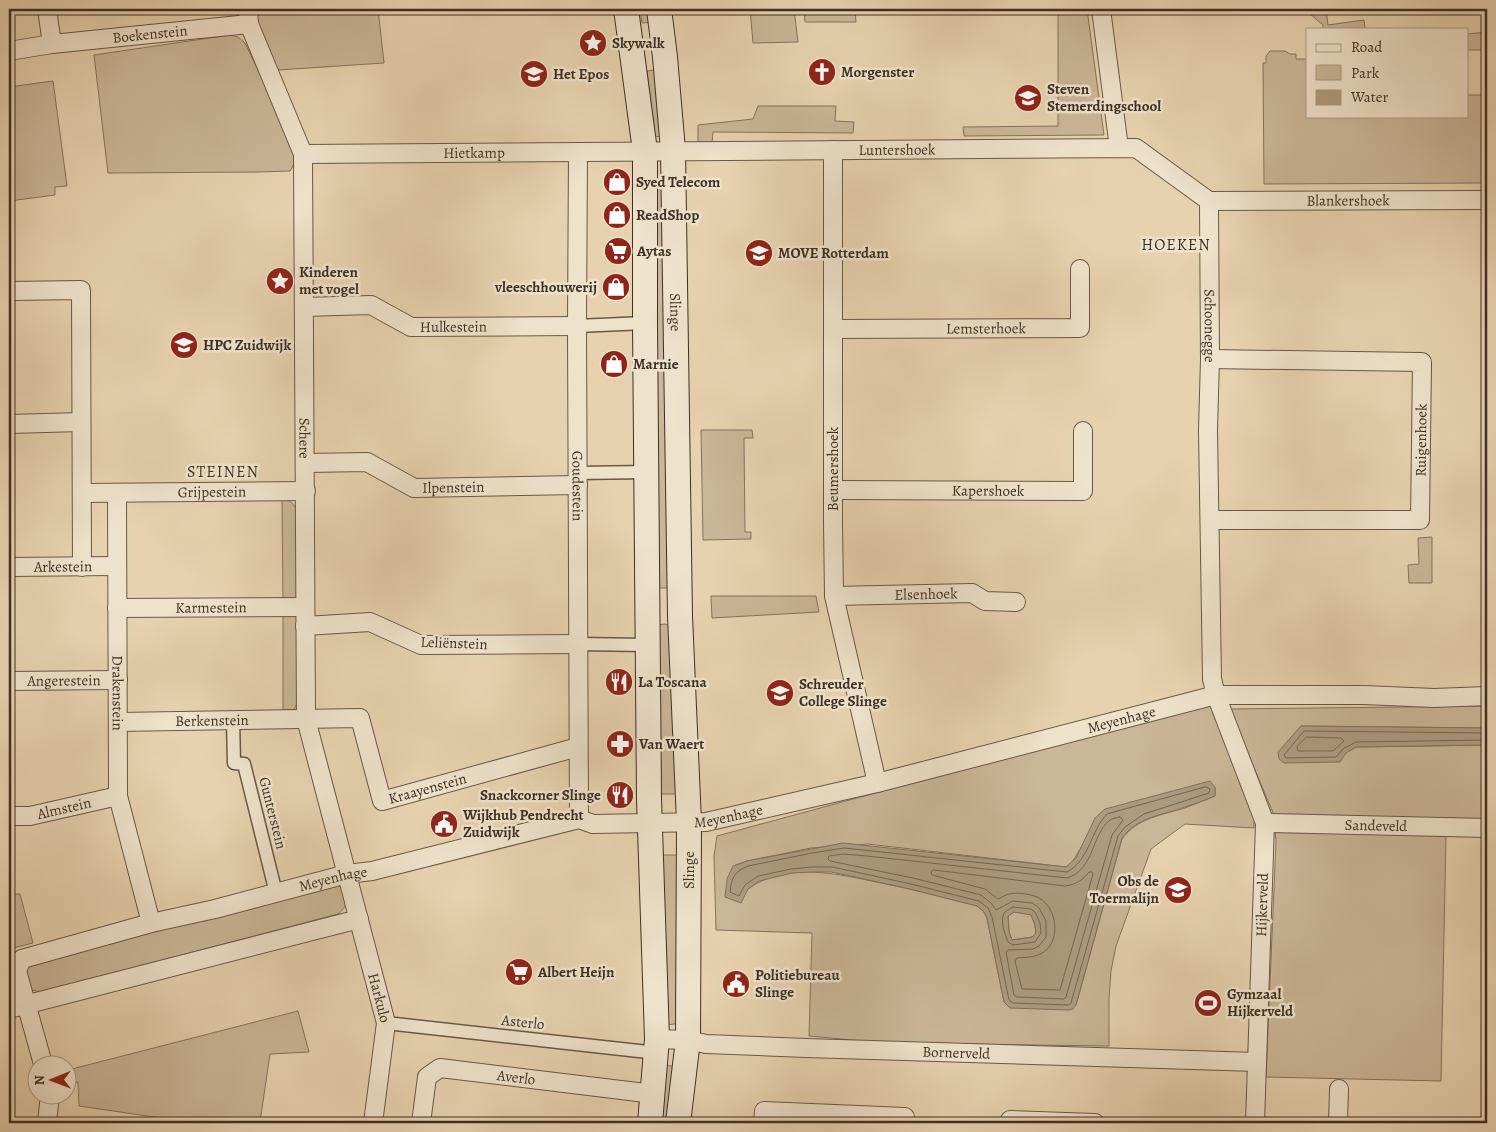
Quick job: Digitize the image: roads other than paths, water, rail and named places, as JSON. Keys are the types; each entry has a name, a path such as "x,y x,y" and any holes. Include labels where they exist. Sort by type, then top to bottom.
{"main road":[{"name":"Slinge","path":"626,9 645,151 647,646 657,1046 650,1123"},
{"name":"Slinge","path":"659,9 673,150 680,616 689,822 688,1040 678,1123"},
{"path":"647,616 680,616"}],"street":[{"path":"47,9 52,44"},
{"path":"1101,9 1119,148 1136,148 1209,201"},
{"name":"Boekenstein","path":"9,51 248,16"},
{"name":"Schere","path":"248,16 304,154 306,719 346,874"},
{"name":"Luntershoek","path":"645,151 1119,148"},
{"name":"Beumershoek","path":"833,150 834,596 877,784"},
{"name":"Hietkamp","path":"304,154 645,151"},
{"name":"Goudestein","path":"578,152 579,819"},
{"name":"Blankershoek","path":"1209,201 1487,200"},
{"name":"Schoonegge","path":"1209,201 1210,359 1208,430 1212,679 1216,695"},
{"name":"Lemsterhoek","path":"834,329 1080,328 1080,269"},
{"path":"9,291 81,290 82,567"},
{"name":"Hulkestein","path":"305,306 371,305 411,327 577,326"},
{"name":"Slinge","path":"577,326 645,323"},
{"name":"Ruigenhoek","path":"1210,359 1422,362 1420,520 1210,520"},
{"path":"9,424 81,422"},
{"name":"Kapershoek","path":"833,490 1083,491 1083,431"},
{"name":"Ilpenstein","path":"306,463 367,462 414,488 578,479"},
{"path":"578,479 646,472"},
{"name":"Grijpestein","path":"117,493 306,491"},
{"path":"82,493 117,493"},
{"name":"Drakenstein","path":"117,493 118,796 151,923"},
{"name":"Arkestein","path":"9,567 116,566"},
{"name":"Elsenhoek","path":"834,596 972,593 985,601 1016,602"},
{"name":"Karmestein","path":"117,608 305,607"},
{"name":"Leliënstein","path":"305,626 370,622 421,645 578,644"},
{"path":"578,644 647,646"},
{"name":"Angerestein","path":"9,681 118,680"},
{"name":"Meyenhage","path":"26,1004 17,971 22,959 151,923 216,909 346,874 372,871 579,819 593,824 706,822 877,784 1216,695 1364,695 1434,698 1487,696"},
{"name":"Hijkerveld","path":"1216,695 1265,823 1255,1123"},
{"name":"Kraayenstein","path":"306,719 360,718 382,801 578,747"},
{"name":"Berkenstein","path":"118,722 306,719"},
{"name":"Gunterstein","path":"233,720 234,764 244,764 276,893"},
{"name":"Almstein","path":"9,816 30,816 118,796"},
{"name":"Sandeveld","path":"1265,823 1487,828"},
{"name":"Harkulo","path":"346,874 386,1023 373,1123"},
{"path":"9,1009 359,919"},
{"path":"26,1004 40,1054"},
{"name":"Asterlo","path":"386,1023 657,1046"},
{"name":"Bornerveld","path":"657,1046 688,1040 706,1044 806,1048 1257,1062"},
{"name":"Averlo","path":"421,1123 427,1076 440,1068 654,1094"},
{"path":"1338,1123 1340,1089"},
{"path":"47,1123 49,1104"},
{"path":"763,1123 764,1111 905,1117"},
{"path":"1010,1120 1095,1123"}],"water":[{"path":"1301,726 1487,728 1487,745 1356,747 1346,753 1340,762 1284,763 1279,759 1278,752"},
{"path":"1210,781 1215,787 1215,796 1143,821 1135,825 1122,838 1076,1005 1073,1009 1069,1010 1010,1008 1004,1002 987,918 984,912 977,906 831,872 792,873 759,881 748,889 741,903 725,897 727,879 733,866 747,861 843,843 1066,867 1076,858 1095,818 1105,809","holes":["1014,912 1031,915 1036,933 1032,937 1012,940 1009,932 1008,916"]}],"place":[{"name":"Skywalk","path":"593,43"},
{"name":"Morgenster","path":"822,72"},
{"name":"Het Epos","path":"534,74"},
{"name":"Steven Stemerdingschool","path":"1028,98"},
{"name":"Syed Telecom","path":"617,182"},
{"name":"ReadShop","path":"617,215"},
{"name":"Aytas","path":"618,251"},
{"name":"MOVE Rotterdam","path":"759,253"},
{"name":"Kinderen met vogel","path":"280,281"},
{"name":"vleeschhouwerij","path":"616,287"},
{"name":"HPC Zuidwijk","path":"184,345"},
{"name":"Marnie","path":"614,364"},
{"name":"La Toscana","path":"619,682"},
{"name":"Schreuder College Slinge","path":"780,693"},
{"name":"Van Waert","path":"620,744"},
{"name":"Snackcorner Slinge","path":"620,795"},
{"name":"Wijkhub Pendrecht Zuidwijk","path":"444,824"},
{"name":"Obs de Toermalijn","path":"1178,890"},
{"name":"Albert Heijn","path":"519,972"},
{"name":"Politiebureau Slinge","path":"736,984"},
{"name":"Gymzaal Hijkerveld","path":"1208,1003"}],"district":[{"name":"HOEKEN","path":"1176,245"},
{"name":"STEINEN","path":"223,472"}]}
